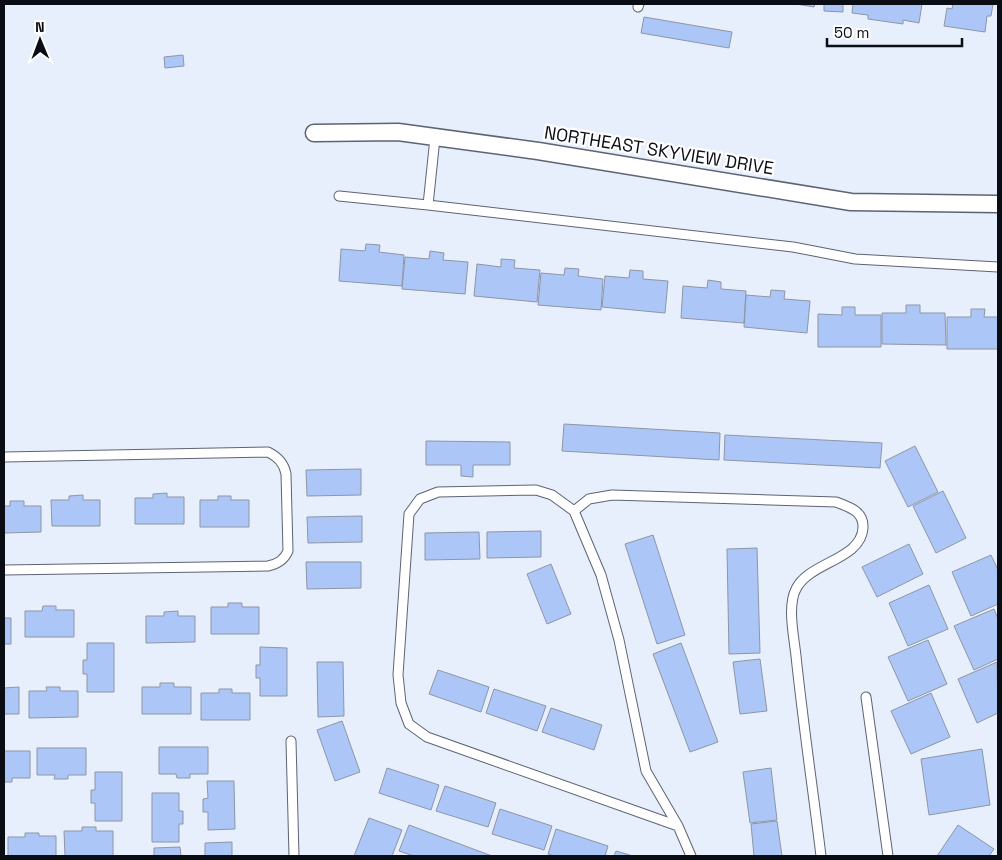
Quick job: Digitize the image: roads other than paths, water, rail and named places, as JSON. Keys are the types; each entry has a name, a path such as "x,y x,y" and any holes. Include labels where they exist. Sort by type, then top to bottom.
{"street":[{"name":"NORTHEAST SKYVIEW DRIVE","path":"314,133 398,132 538,151 851,202 998,204"}],"lane":[{"path":"428,205 434,138"},
{"path":"339,196 793,247 855,259 998,267"},
{"path":"4,457 268,452 282,463 286,474 288,550 286,556 268,566 4,570"},
{"path":"678,826 427,737 409,724 400,702 398,675 409,514 420,499 438,492 536,490 552,495 574,511 601,575 616,631 646,771 678,826 691,856"},
{"path":"574,511 589,499 612,495 836,502 854,508 864,522 863,536 850,551 808,574 796,589 792,608 821,856"},
{"path":"866,697 888,856"},
{"path":"291,741 294,856"}]}
